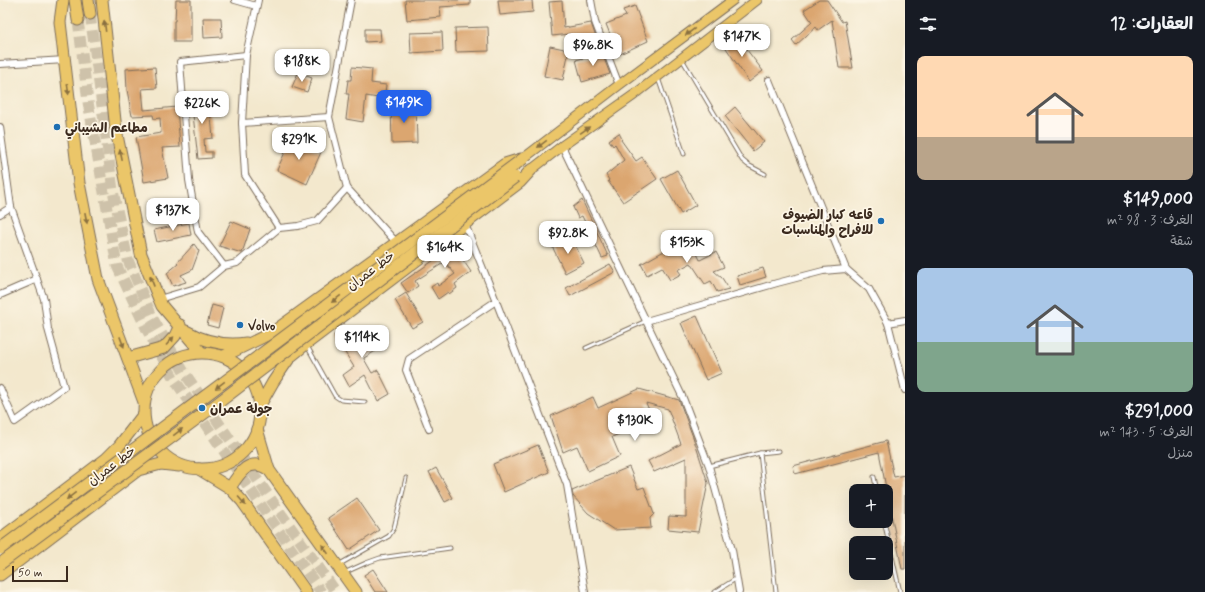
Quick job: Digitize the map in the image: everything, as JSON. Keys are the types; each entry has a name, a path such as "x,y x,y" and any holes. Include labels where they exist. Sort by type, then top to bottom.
{"highway":[{"path":"63,0 60,22 79,183 98,279 144,402"},
{"path":"75,0 78,20"},
{"path":"88,0 90,14"},
{"path":"102,0 116,130 141,254 162,306 181,327 200,352"},
{"path":"224,356 273,332 505,164 524,158"},
{"name":"خط عمران","path":"0,549 524,158"},
{"path":"356,592 269,470 257,429 260,405 290,357 520,182 531,170"},
{"name":"خط عمران","path":"0,564 216,404 515,177 531,170"},
{"path":"128,358 164,348 181,327"},
{"path":"181,327 193,335 209,341 233,344 253,342"},
{"path":"273,332 267,343 268,354 278,358 290,357"},
{"path":"184,467 164,455 150,437 143,415 144,402 158,372 177,357 200,352 224,356 242,368 254,385 260,405"},
{"path":"0,539 106,459 119,446 143,415"},
{"path":"0,575 138,470 161,464 199,469 224,465 244,451 257,429"},
{"path":"106,459 116,456 126,463 126,470 121,483"},
{"path":"230,488 239,474 250,466 257,464 269,470"},
{"path":"199,469 230,488 242,501 306,592"}],"main road":[{"name":"خط عمران","path":"524,158 733,0"},
{"name":"خط عمران","path":"531,170 634,95 757,0"}],"street":[{"path":"235,0 257,3 246,55 242,123 245,175 279,228"},
{"path":"351,0 329,117 347,188 396,242"},
{"path":"591,0 595,22 619,85"},
{"path":"224,266 198,232 189,180 180,62 246,55"},
{"path":"0,64 65,60"},
{"path":"769,80 846,269 869,289 888,323 905,390"},
{"path":"242,123 329,117"},
{"path":"0,127 11,207 44,299 48,329 64,387 15,422 0,388"},
{"path":"562,146 683,398 709,466 732,550 739,592"},
{"path":"159,299 199,287 224,266 237,263 279,228 298,226 317,221 347,188"},
{"path":"0,214 11,207"},
{"path":"465,224 567,485 585,592"},
{"path":"646,321 823,271 846,269"},
{"path":"0,295 36,279"},
{"path":"429,429 406,370 410,360 496,301"},
{"path":"888,323 905,320"}],"lane":[{"path":"681,58 742,160 765,174"},
{"path":"657,77 684,154"},
{"path":"586,348 646,321"},
{"path":"306,344 335,396 341,400 365,402"},
{"path":"709,466 760,453 779,451"},
{"path":"760,453 776,592"},
{"path":"874,477 876,484"},
{"path":"340,570 389,536 394,528 406,478"},
{"path":"886,528 900,592"},
{"path":"340,570 380,558 450,548"},
{"path":"715,592 737,578"}],"building":[{"path":"176,0 191,0 191,42 174,42"},
{"path":"405,0 470,0 470,5 440,7 441,17 407,20"},
{"path":"498,0 532,0 533,12 500,15"},
{"path":"819,0 827,0 842,22 845,21 853,68 839,68 832,20 818,30 816,27 796,45 792,40 812,22 804,10"},
{"path":"562,1 564,28 591,23 597,40 573,44 571,34 552,36 549,2"},
{"path":"635,6 648,41 618,55 606,24 626,16 623,10"},
{"path":"203,18 221,18 222,37 204,38"},
{"path":"488,27 489,51 456,52 455,28"},
{"path":"365,29 380,29 381,41 365,42"},
{"path":"442,32 443,51 411,53 410,33"},
{"path":"734,33 763,71 749,82 722,42"},
{"path":"550,46 569,50 563,80 544,76"},
{"path":"602,53 610,74 582,82 576,60"},
{"path":"155,67 157,88 142,89 144,110 177,107 180,147 162,148 168,178 144,182 136,137 161,133 160,118 154,119 153,115 132,116 127,90 126,69"},
{"path":"352,67 372,69 371,83 386,85 384,99 366,96 363,122 346,119 349,94 346,94 348,80 351,80"},
{"path":"298,73 312,78 307,92 292,87"},
{"path":"207,95 213,138 204,139 205,152 212,152 212,158 198,159 191,97"},
{"path":"416,104 417,143 392,144 391,105"},
{"path":"735,107 764,142 753,151 725,116"},
{"path":"619,133 622,139 621,140 636,161 642,157 657,179 623,202 608,181 609,180 606,175 624,160 615,144 613,146 609,140"},
{"path":"291,139 321,152 307,184 277,170"},
{"path":"677,170 696,205 681,214 661,179"},
{"path":"582,200 608,256 602,258 582,216 578,218 573,207"},
{"path":"231,221 250,229 242,253 219,246"},
{"path":"189,223 191,235 157,242 154,230"},
{"path":"465,236 471,250 461,257 471,272 455,284 457,288 438,299 431,287 437,283 438,286 455,274 445,262 415,281 418,286 408,293 401,283 440,256 439,254 453,243"},
{"path":"571,237 584,263 565,273 552,246"},
{"path":"689,237 700,260 716,252 724,267 714,271 722,278 729,289 717,292 711,281 705,284 691,263 678,270 681,274 670,280 662,267 647,275 641,264"},
{"path":"194,244 199,251 192,270 181,275 186,282 173,286 167,273 178,264 177,263"},
{"path":"610,264 615,272 570,296 566,288"},
{"path":"763,268 766,277 740,285 737,276"},
{"path":"406,293 423,322 412,328 395,300"},
{"path":"212,305 223,308 218,328 207,325"},
{"path":"697,316 722,373 706,380 681,323"},
{"path":"345,327 352,338 370,327 382,347 364,358 372,373 378,370 390,394 378,401 365,375 349,386 343,375 354,367 334,335"},
{"path":"639,389 679,400 708,483 698,532 668,529 669,516 686,517 686,458 654,472 648,461 681,444 668,409 646,403 653,419 612,437 620,456 588,471 577,446 563,452 551,416 593,397 598,408"},
{"path":"886,441 894,477 905,475 905,569 902,569 893,523 893,484 885,484 879,452 795,474 793,466"},
{"path":"538,445 549,472 504,492 493,464"},
{"path":"629,467 638,489 644,487 654,514 650,518 651,528 614,530 588,513 573,496 572,491"},
{"path":"436,468 453,498 445,502 429,472"},
{"path":"357,498 379,530 349,550 328,518"},
{"path":"373,569 388,592 375,592 364,575"}],"tunnel":[{"path":"90,14 113,191 128,260 153,319 184,372 336,592"},
{"path":"78,20 88,102 117,266 146,328 174,379 321,592"}],"place":[{"name":"مطاعم الشيباني","path":"57,127"},
{"name":"قاعه كبار الضيوف للافراح والمناسبات","path":"881,221"},
{"name":"Volvo","path":"240,325"},
{"name":"جولة عمران","path":"202,408"}]}
